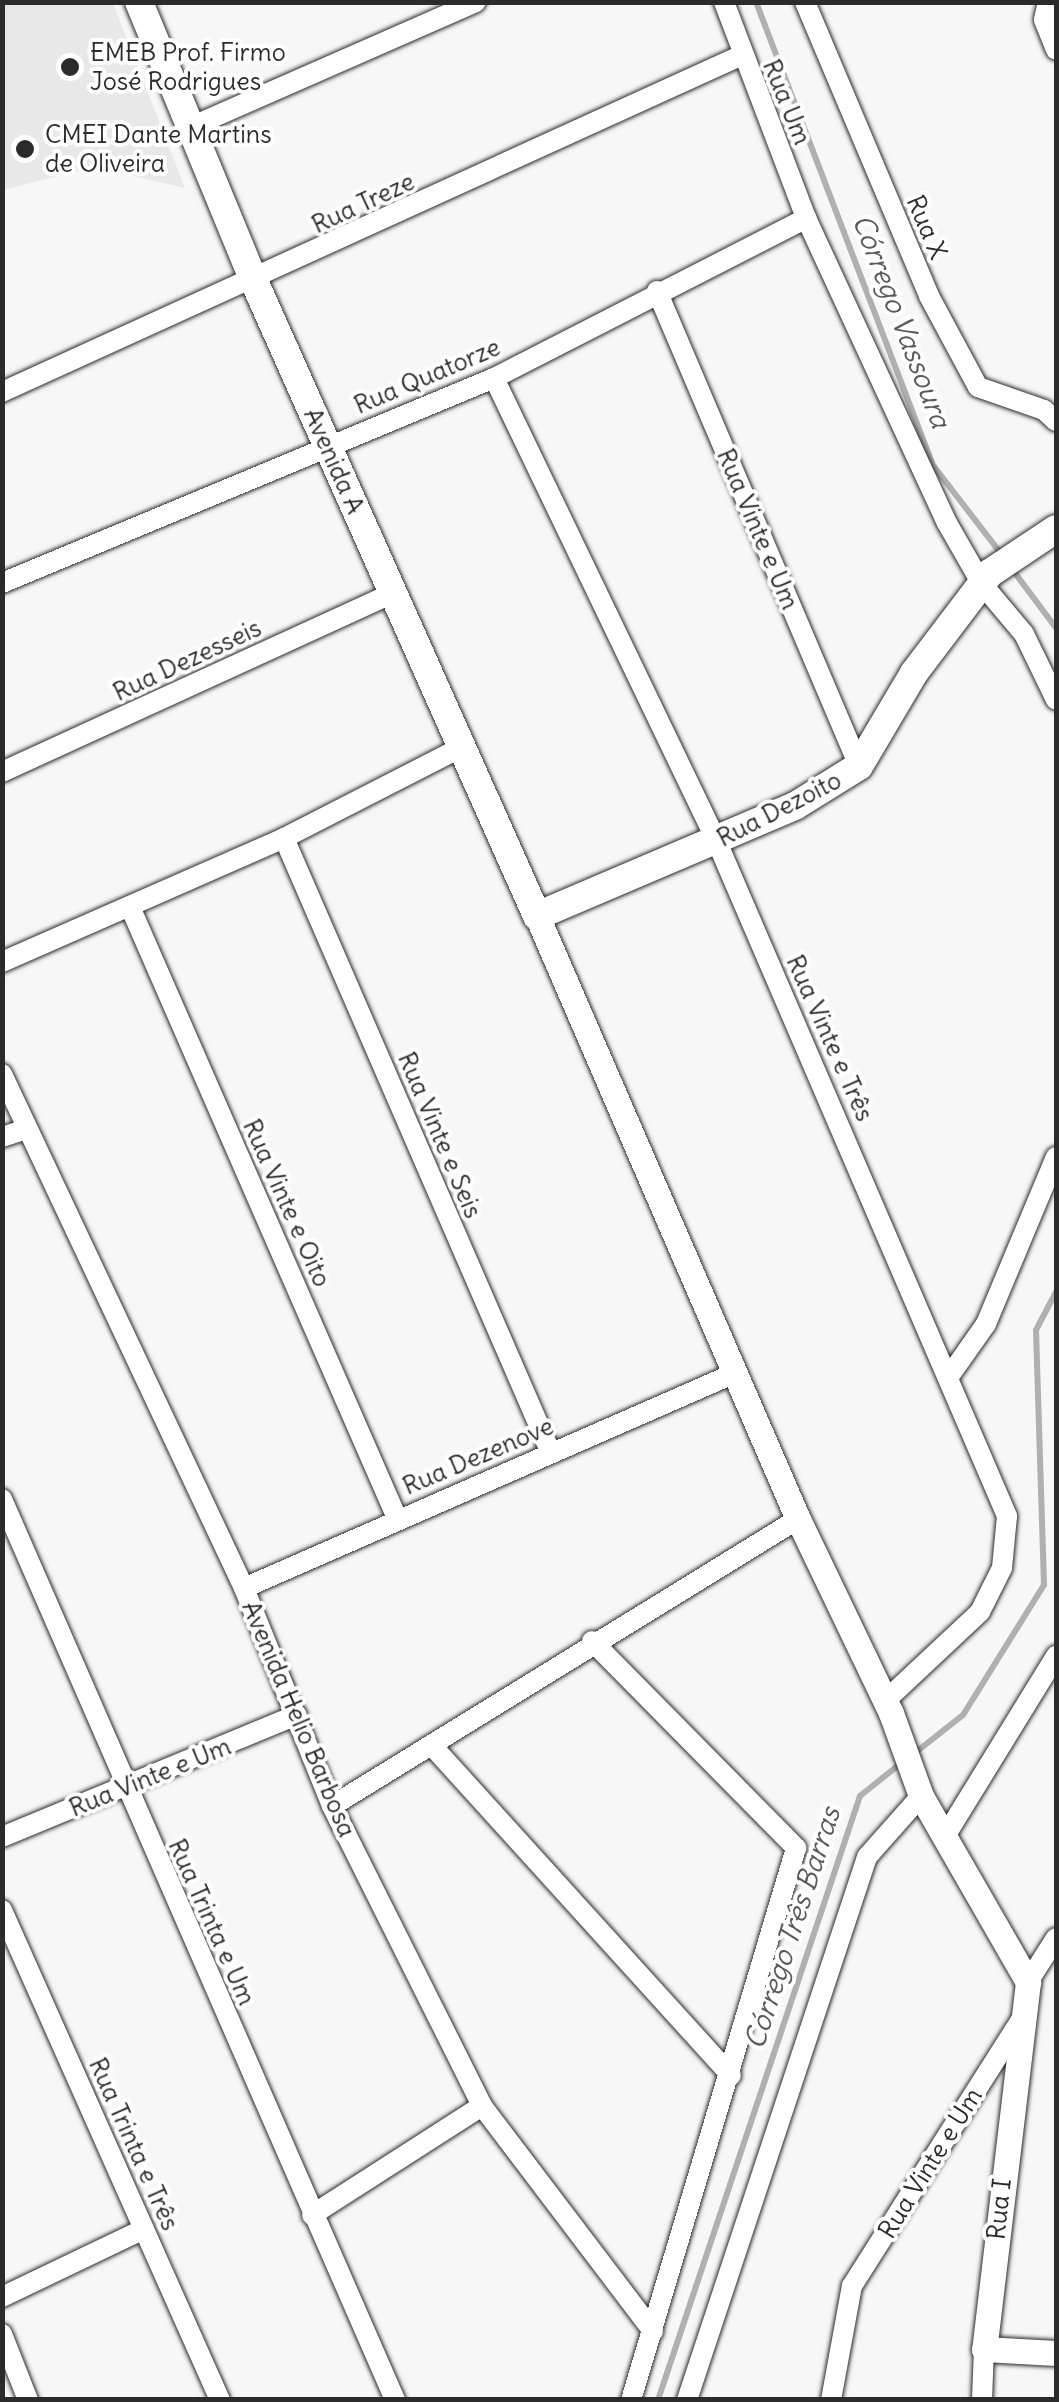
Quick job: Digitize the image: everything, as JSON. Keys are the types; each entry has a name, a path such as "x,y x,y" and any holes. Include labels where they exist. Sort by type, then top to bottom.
{"main road":[{"name":"Avenida A","path":"139,2 254,281 537,916"},
{"path":"986,578 1044,545 1056,529"},
{"name":"Rua Dezoito","path":"537,916 717,842 859,766 914,673 986,578"}],"street":[{"path":"192,127 476,2"},
{"name":"Rua Um","path":"724,2 806,218 986,578 1024,634 1056,700"},
{"name":"Rua X","path":"805,2 929,296 978,388 1056,421"},
{"path":"1048,2 1044,20 1056,50"},
{"name":"Rua Treze","path":"2,392 254,281 742,55"},
{"name":"Rua Quatorze","path":"2,583 494,378 806,218"},
{"name":"Rua Vinte e Um","path":"657,292 859,766"},
{"name":"Rua Vinte e Três","path":"494,378 717,842 1008,1516 1002,1568 980,1612 888,1707"},
{"name":"Rua Dezesseis","path":"2,772 393,593"},
{"path":"2,962 284,838 462,747"},
{"name":"Rua Vinte e Seis","path":"284,838 550,1451"},
{"name":"Rua Vinte e Oito","path":"131,908 398,1518"},
{"path":"537,916 798,1519 888,1707 921,1796 1028,1982"},
{"name":"Avenida Helio Barbosa","path":"2,1074 244,1588 332,1806 482,2106 652,2331"},
{"path":"2,1137 26,1129"},
{"path":"950,1376 986,1324 1056,1158"},
{"name":"Rua Dezenove","path":"244,1588 550,1451 734,1374"},
{"name":"Rua Trinta e Um","path":"2,1499 396,2400"},
{"path":"332,1806 434,1748 592,1641 798,1519"},
{"path":"592,1641 796,1848 631,2400"},
{"path":"944,1838 1056,1656"},
{"name":"Rua Vinte e Um","path":"2,1837 297,1716"},
{"path":"434,1748 730,2076"},
{"path":"688,2400 867,1857 921,1796"},
{"name":"Rua Trinta e Três","path":"2,1910 220,2400"},
{"name":"Rua Vinte e Um","path":"830,2400 852,2286 1021,2020 1028,1982 1056,1938"},
{"name":"Rua I","path":"982,2400 984,2349 1021,2020"},
{"path":"312,2215 482,2106"},
{"path":"2,2297 144,2229"},
{"path":"2,2334 28,2400"},
{"path":"984,2349 1056,2353"}],"shaded area":[{"name":"EMEB Prof. Firmo José Rodrigues","path":"2,3 113,3 185,188 94,167 3,190"}],"waterway":[{"name":"Córrego Vassoura","path":"756,2 932,464 1002,555"},
{"name":"Córrego Vassoura","path":"1012,569 1056,628"},
{"name":"Córrego Três Barras","path":"911,1756 963,1715 1044,1585 1036,1330 1056,1292"},
{"name":"Córrego Três Barras","path":"658,2400 860,1796 901,1763"}],"place":[{"name":"EMEB Prof. Firmo José Rodrigues","path":"70,67"},
{"name":"CMEI Dante Martins de Oliveira","path":"25,149"}]}
